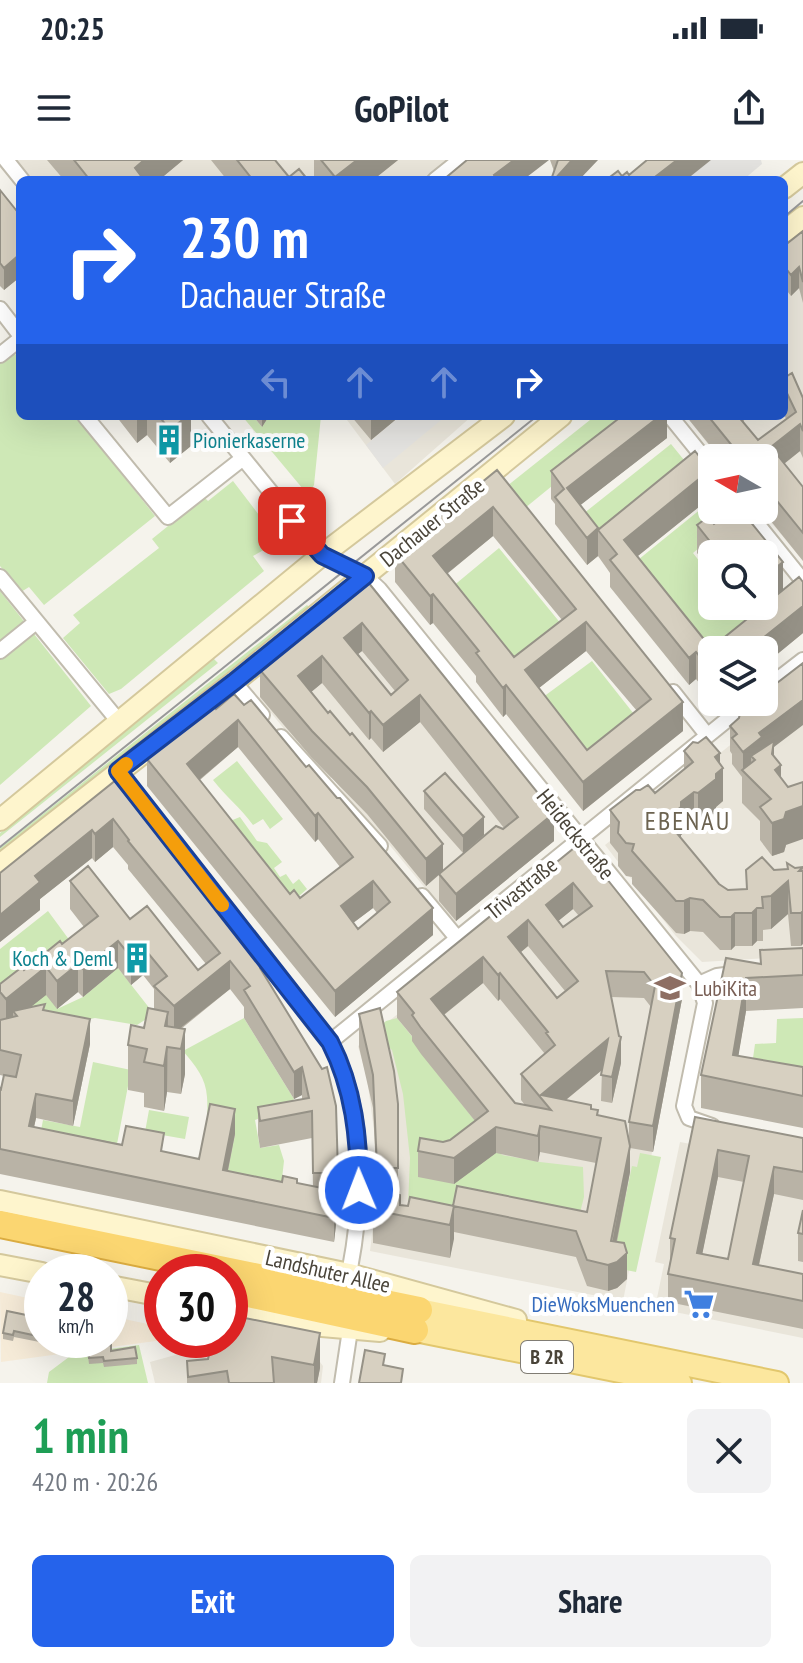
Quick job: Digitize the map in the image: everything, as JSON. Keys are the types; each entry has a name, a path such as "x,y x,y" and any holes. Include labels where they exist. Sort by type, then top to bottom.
{"highway":[{"name":"Landshuter Allee","path":"0,1224 417,1320"},
{"path":"0,1242 144,1272"},
{"name":"Landshuter Allee","path":"248,1293 417,1320"}],"main road":[{"name":"Dachauer Straße","path":"0,820 322,555 499,420"},
{"name":"Dachauer Straße","path":"0,865 365,576 501,478 557,420"},
{"name":"Landshuter Allee","path":"0,1201 349,1274 534,1325 557,1337"},
{"path":"0,1265 24,1270"},
{"name":"Landshuter Allee","path":"248,1312 350,1330 417,1320 557,1337 777,1383"},
{"name":"Landshuter Allee","path":"417,1320 680,1383"}],"street":[{"path":"6,160 19,176"},
{"path":"440,176 460,160"},
{"path":"795,160 803,172"},
{"path":"0,309 16,331"},
{"path":"0,355 16,341"},
{"path":"88,420 168,517 242,459"},
{"path":"212,420 322,555 365,576"},
{"path":"673,420 698,451"},
{"path":"757,524 803,581"},
{"name":"Heideckstraße","path":"365,576 699,984"},
{"path":"0,577 120,723"},
{"path":"0,651 36,622"},
{"path":"778,679 803,660"},
{"path":"661,677 707,735"},
{"path":"234,682 390,858"},
{"name":"Trivastraße","path":"330,1042 731,716"},
{"path":"118,771 330,1042 348,1085 357,1128 359,1210 349,1274"},
{"path":"412,884 457,938"},
{"path":"732,1130 689,1118 684,1106 705,1003 699,984 717,976 753,972"},
{"path":"342,1383 350,1330"}],"shaded area":[{"path":"16,160 460,160 474,176 29,176"},
{"path":"711,160 761,160 762,164 748,176 690,176"},
{"path":"803,251 803,561 773,524 778,524 778,444 708,444 689,420 788,420 788,264"},
{"path":"347,420 467,420 395,484"},
{"path":"395,420 441,420 383,468 366,445"},
{"path":"368,609 554,841 454,923 357,811 332,777 329,779 310,756 307,757 259,698"},
{"path":"803,687 803,956 702,962 675,935 605,845 767,716 778,716 778,707"},
{"path":"579,868 682,999 623,1301 370,1251 376,1201 375,1138 367,1078 358,1046"},
{"path":"680,1142 803,1165 803,1338 655,1308 664,1264 655,1262"},
{"path":"0,1292 24,1297 24,1358 30,1358 1,1362"},
{"path":"128,1320 144,1323 144,1343 128,1345"},
{"path":"248,1344 317,1358 323,1366 321,1383 155,1383 150,1362 164,1358 248,1358"}],"green space":[{"path":"16,354 16,420 79,420 155,516 44,605 29,587 21,592 0,566 0,363"},
{"path":"245,420 256,420 262,427 266,420 321,420 314,485 308,495"},
{"path":"590,420 633,420 525,508 507,486"},
{"path":"671,444 693,471 604,542 583,514"},
{"path":"233,481 279,541 253,556 264,571 121,689 109,694 63,638 80,623 73,615 159,548 152,539 204,497 208,501"},
{"path":"698,511 698,524 728,524 709,540 698,540 698,549 693,553 698,559 698,620 746,620 753,628 738,636 698,636 628,568"},
{"path":"499,548 571,636 512,672 446,592"},
{"path":"0,591 91,706 0,785"},
{"path":"307,605 309,607 0,853 0,848"},
{"path":"212,657 218,663 0,837 0,833 164,700 199,665"},
{"path":"592,661 645,728 588,776 535,703"},
{"path":"237,761 283,819 270,829 263,819 253,825 213,780"},
{"path":"240,817 257,841 267,843 282,862 274,868 280,877 286,874 293,884 299,879 307,889 298,897 301,926 230,821"},
{"path":"48,911 76,949 57,1009 83,997 118,968 154,1014 137,1025 95,1018 67,1024 0,1020 0,949"},
{"path":"244,1018 294,1099 285,1109 255,1120 260,1148 279,1145 284,1161 280,1196 225,1184 235,1134 210,1129 205,1084 183,1051"},
{"path":"397,1018 502,1155 583,1167 584,1197 574,1236 395,1212 408,1205 410,1158 403,1094 392,1050 380,1041 359,1047 386,1021"},
{"path":"803,1018 803,1089 750,1079 755,1044 776,1043 777,1019"},
{"path":"93,1062 131,1070 114,1160 38,1146 43,1120 80,1127"},
{"path":"149,1110 189,1117 185,1139 145,1132"},
{"path":"640,1153 661,1157 636,1272 611,1267 632,1166 637,1167"},
{"path":"139,1345 148,1383 47,1383 49,1372 68,1358 128,1358 128,1346"}],"building":[{"path":"74,160 144,160 135,168 141,176 87,176"},
{"path":"237,160 275,160 288,176 250,176"},
{"path":"321,160 357,160 336,176"},
{"path":"467,160 514,160 495,176 448,176"},
{"path":"558,160 572,160 558,176 552,176"},
{"path":"647,160 677,160 656,176 622,176 627,172 629,175"},
{"path":"299,169 305,176 290,176"},
{"path":"0,190 16,210 16,258 4,268 0,263"},
{"path":"803,231 803,282 799,267 791,275 788,271 788,243"},
{"path":"792,373 803,398 803,431 800,424 775,444 731,444 711,420 741,420 758,440 796,412 788,395 788,376"},
{"path":"162,420 182,420 170,430"},
{"path":"617,420 655,420 567,488 598,528 587,538 555,497 564,489 551,471"},
{"path":"695,451 698,455 698,480 624,540 701,636 698,636 698,654 696,652 689,658 610,560 617,554 598,530"},
{"path":"778,456 803,487 803,533 778,502"},
{"path":"497,470 683,702 583,782 506,685 503,688 476,653 479,651 433,594 430,596 395,553","holes":["493,507 576,609 514,657 433,556","586,622 651,699 587,750 525,670"]},
{"path":"752,524 765,540 709,540 697,525"},
{"path":"799,577 803,582 803,606 766,636 726,636 746,620 778,620 778,594"},
{"path":"368,582 554,813 456,894 439,874 496,826 503,829 518,817 420,695 383,725 371,711 369,713 322,656 298,676 328,713 330,711 350,735 352,733 443,844 426,859 367,787 312,731 260,670","holes":["362,623 408,680 391,695 344,638"]},
{"path":"803,663 803,700 759,733 762,737 743,752 732,738 737,734 730,726 739,716 778,716 778,682"},
{"path":"234,694 244,705 251,700 306,767 309,765 340,798 433,908 335,991 147,759 212,704 216,709","holes":["238,720 315,816 318,813 353,857 300,898 294,890 290,894 187,764","373,881 390,902 358,929 341,906"]},
{"path":"706,737 720,753 715,757 723,768 716,774 716,779 681,802 681,807 665,819 719,884 728,890 747,889 746,870 762,857 774,870 788,869 787,863 795,868 803,867 799,871 803,871 801,913 791,913 788,881 771,896 762,897 763,908 757,908 752,913 735,913 731,917 720,917 703,900 690,898 676,901 632,851 634,844 626,843 618,833 619,822 610,810 636,790 648,785 655,793 693,762 684,751 693,742 698,743"},
{"path":"774,741 772,754 781,765 775,770 788,787 803,782 803,806 786,812 784,819 772,823 760,807 771,799 742,770 755,760 751,756"},
{"path":"445,773 484,817 463,836 424,791"},
{"path":"116,780 264,965 260,968 322,1069 327,1067 336,1106 338,1173 313,1173 312,1111 260,1121 258,1107 309,1098 302,1067 294,1072 244,990 250,986 230,961 174,1006 154,986 167,976 143,947 131,957 118,941 83,969 78,964 57,981 46,967 6,999 0,992 0,984 22,967 24,970 60,941 62,944 98,916 70,881 88,866 130,919 147,906 198,970 220,953 113,819 95,834 92,830 35,876 40,882 0,915 0,873"},
{"path":"579,844 682,973 653,1126 629,1122 655,986 644,972 606,971 621,1037 612,1077 601,1075 608,1039 541,1095 591,1105 591,1109 598,1110 597,1115 625,1121 630,1146 611,1241 624,1243 627,1253 617,1262 608,1265 587,1260 576,1231 453,1206 457,1186 587,1212 601,1138 540,1126 538,1136 496,1127 454,1158 418,1151 420,1138 443,1142 450,1140 488,1111 421,1028 412,1015 414,1013 397,992","holes":["573,883 592,906 563,927 546,905","528,920 578,981 557,998 508,937","483,957 498,975 500,973 555,1045 521,1074 551,1110 515,1103 431,999"]},
{"path":"803,948 803,975 746,978 733,1055 803,1067 803,1096 701,1075 726,958 761,964 760,950"},
{"path":"45,1004 43,1010 90,1019 73,1101 36,1094 29,1126 122,1145 126,1126 164,1133 161,1151 199,1159 210,1104 235,1109 223,1170 282,1182 283,1176 297,1179 297,1183 337,1191 334,1218 0,1149 0,1088 4,1075 16,1077 21,1055 0,1050 0,1020 17,1016 13,1011"},
{"path":"148,1008 168,1012 165,1026 185,1029 181,1049 167,1047 164,1066 144,1062 147,1049 128,1045 131,1025 144,1028"},
{"path":"380,1008 398,1104 398,1168 377,1168 373,1075 359,1014"},
{"path":"695,1117 803,1138 803,1172 774,1167 753,1264 803,1274 803,1301 668,1274 675,1239 670,1238","holes":["718,1150 749,1156 728,1259 697,1253"]},
{"path":"376,1191 400,1195 400,1205 408,1206 410,1197 454,1206 450,1225 373,1210"},
{"path":"803,1210 803,1234 798,1233"},
{"path":"7,1311 24,1315 24,1333 3,1333"},
{"path":"248,1319 320,1333 314,1365 272,1357 274,1383 229,1383 227,1371 188,1377 187,1361 248,1358"},
{"path":"135,1347 137,1358 104,1361 103,1358 128,1358 128,1348"},
{"path":"365,1350 385,1354 383,1365 403,1369 401,1383 359,1383"}],"tram line":[{"path":"788,214 803,201"},
{"path":"0,847 532,420"}],"slow traffic":[{"path":"126,764 118,771 222,905"}],"place":[{"name":"Pionierkaserne","path":"169,440"},
{"name":"Koch & Deml","path":"137,958"},
{"name":"LubiKita","path":"670,988"},
{"name":"DieWoksMuenchen","path":"699,1304"}],"district":[{"name":"EBENAU","path":"688,821"}],"route":[{"path":"292,521 322,555 365,576 118,771 330,1042 348,1085 357,1128 359,1190"}]}
